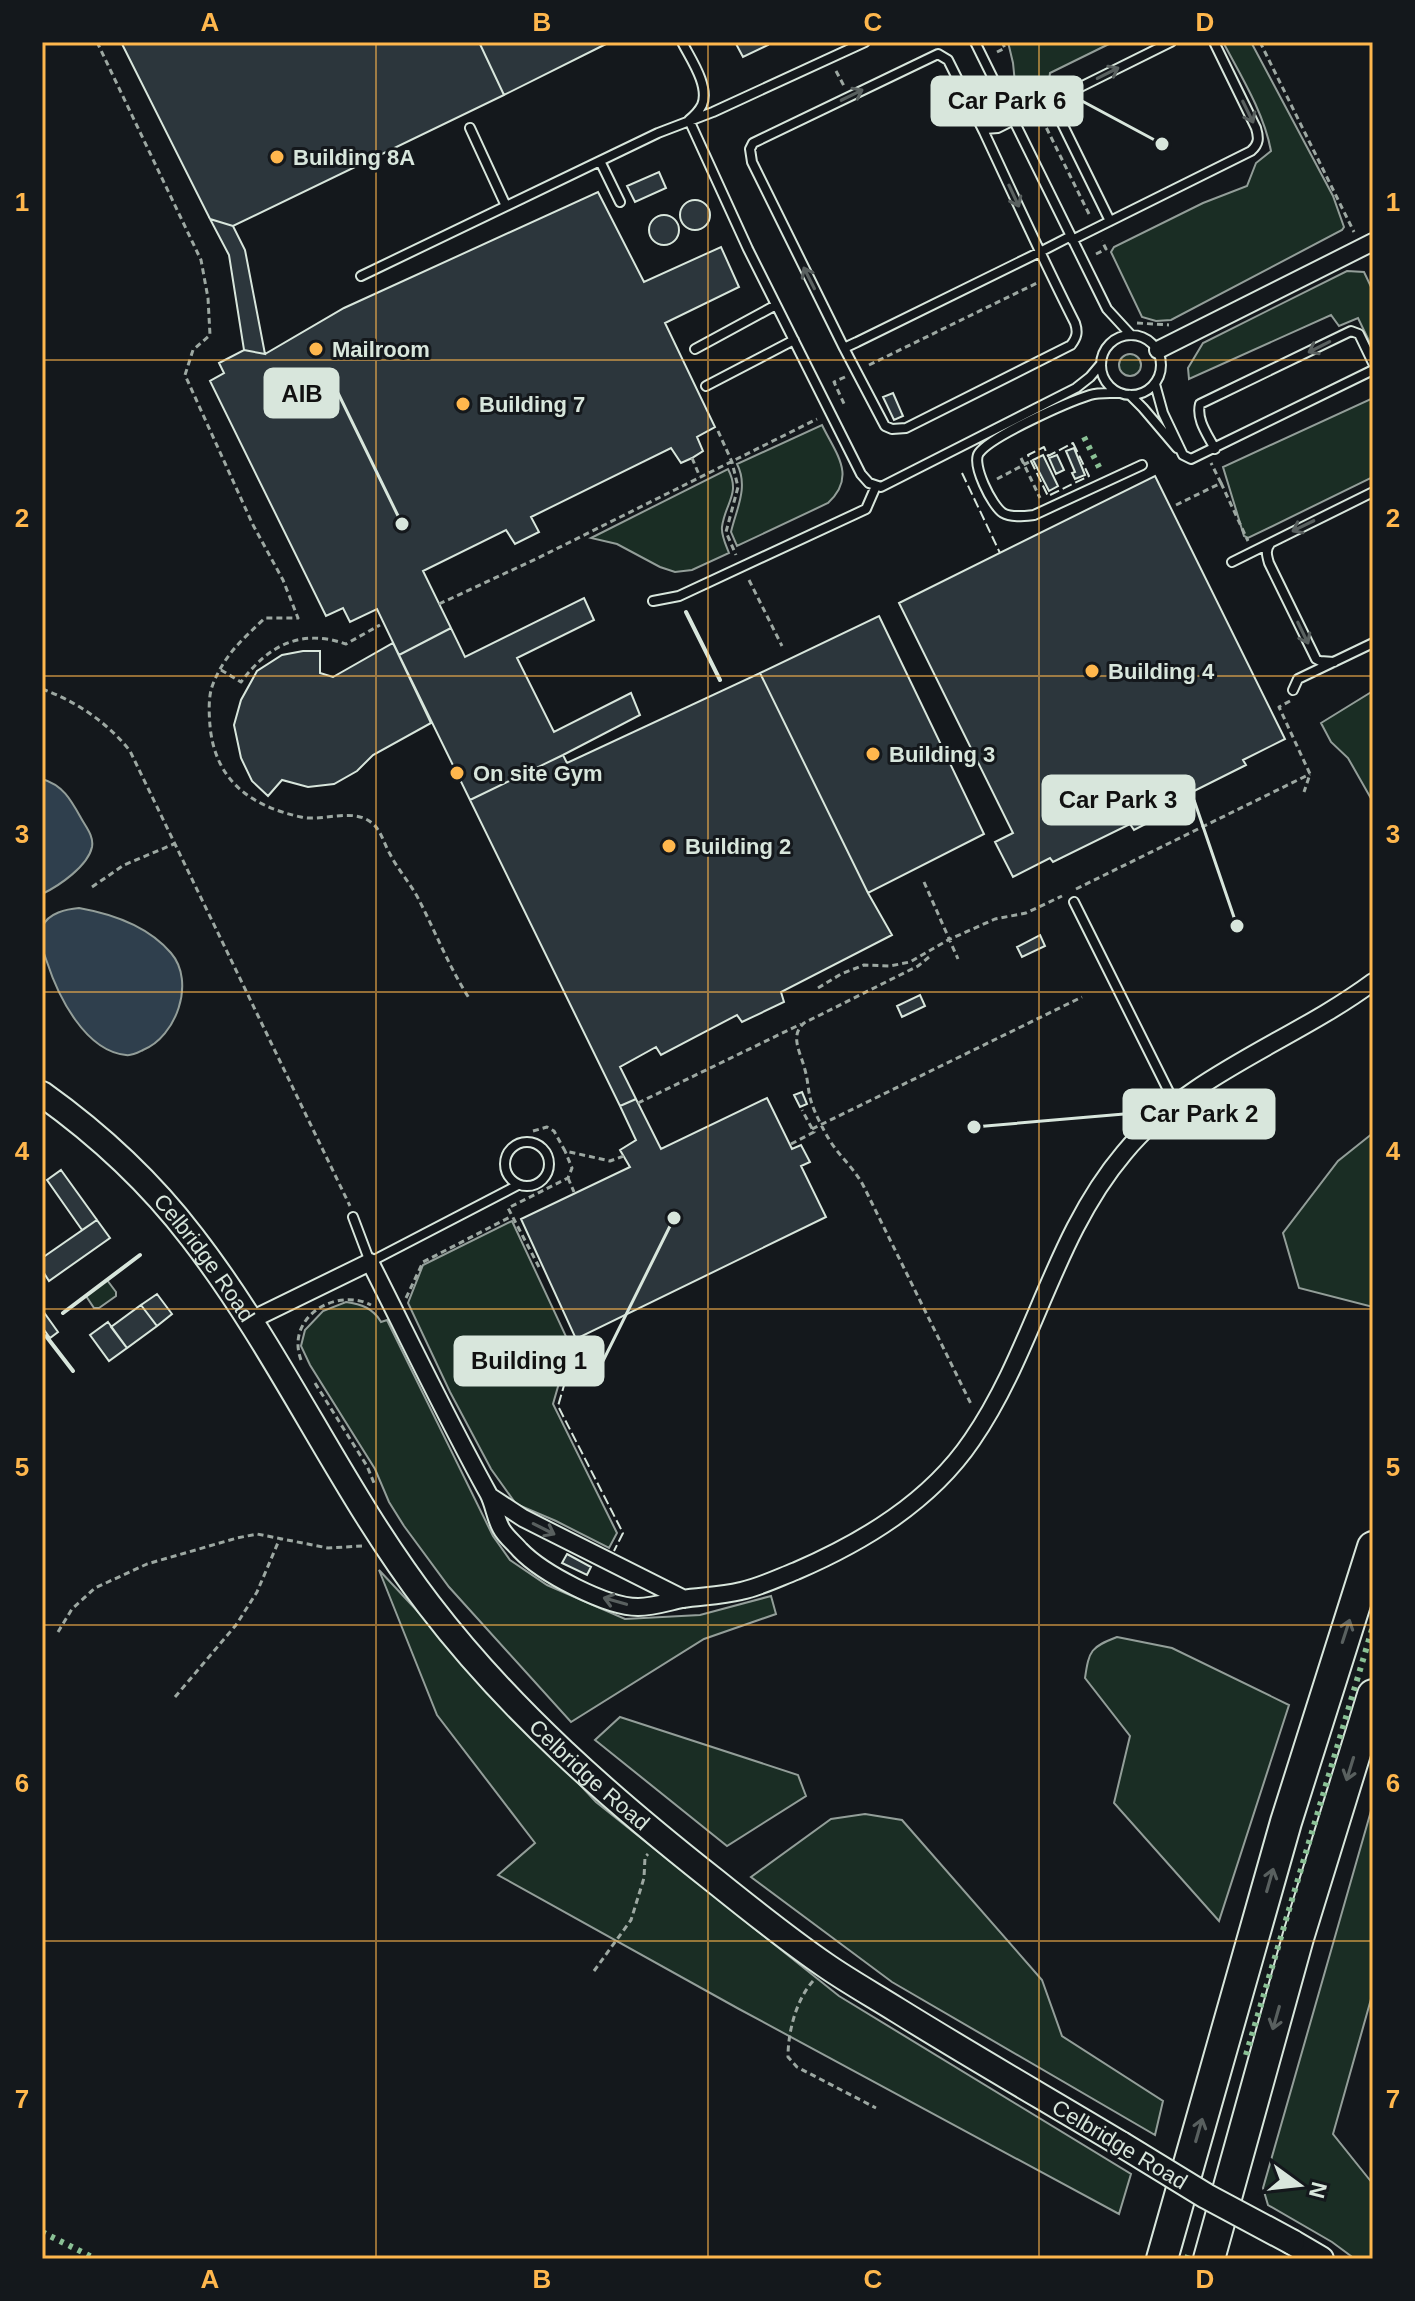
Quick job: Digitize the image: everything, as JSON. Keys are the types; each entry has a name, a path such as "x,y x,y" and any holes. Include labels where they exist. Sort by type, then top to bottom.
{"highway":[{"path":"1162,2259 1286,1822 1373,1547"},
{"path":"1209,2259 1298,1938 1373,1695"}],"main road":[{"name":"Celbridge Road","path":"42,1094 105,1144 191,1235 429,1605 508,1697 630,1814 827,1967 1206,2196 1321,2259"}],"street":[{"path":"1158,350 1367,245"},
{"path":"249,1321 370,1262 470,1463 491,1497 501,1529 528,1558 550,1574 606,1600 637,1607 723,1595 764,1584 857,1542 930,1489 953,1466 986,1420 1002,1391 1073,1230 1102,1180 1149,1126 1202,1084 1322,1017 1373,982"},
{"path":"491,1497 523,1518 684,1599"}],"lane":[{"path":"682,42 703,87 704,97 701,107 689,120"},
{"path":"361,276 600,161 865,42"},
{"path":"975,42 1107,309 1131,335"},
{"path":"981,126 985,129 998,128 1171,42"},
{"path":"844,348 1110,221 1256,147 1256,128 1214,42"},
{"path":"938,54 948,60 981,126 1077,331 1076,339 1071,345 906,428 892,429 885,426 868,396 752,162 750,149 753,143 938,54"},
{"path":"1051,101 1110,221"},
{"path":"689,120 776,305 861,474 869,483 881,487 1076,388 1101,364 1107,346 1122,336 1131,335 1142,336 1158,350 1161,367 1155,384 1139,394 1092,395 1043,415 988,444 978,453 976,467 1003,513 1019,517 1034,515 1142,465"},
{"path":"470,128 506,206"},
{"path":"600,161 620,202"},
{"path":"695,349 776,305"},
{"path":"1210,451 1199,417 1200,404 1351,331 1359,334 1373,363"},
{"path":"706,386 794,340"},
{"path":"1101,364 1102,373 1112,389 1125,394 1143,408 1183,455 1191,459 1373,370"},
{"path":"1155,384 1163,413 1183,455"},
{"path":"653,601 679,596 866,509 876,486"},
{"path":"1232,562 1373,492"},
{"path":"1274,541 1267,548 1266,556 1316,659 1334,662"},
{"path":"1295,694 1298,679 1373,643"},
{"path":"1074,902 1175,1104"},
{"path":"353,1217 370,1262 518,1185 539,1184 548,1173 549,1159 539,1144 523,1142 507,1154 505,1168 518,1185"}],"path":[{"path":"97,42 201,260 208,298 210,335 193,350 185,375 253,525 283,580 298,618 265,618 229,652 211,687 209,715 212,744 220,765 248,797 265,807 305,818 359,816 376,826 391,857 418,897 452,972 469,998"},
{"path":"1260,42 1354,232 1367,245"},
{"path":"1354,232 1361,229"},
{"path":"1118,322 1172,324"},
{"path":"439,604 868,396"},
{"path":"718,431 732,462 738,487 726,532 782,646"},
{"path":"1210,451 1248,541"},
{"path":"692,458 701,478"},
{"path":"1021,458 1046,509"},
{"path":"986,486 1026,464"},
{"path":"1176,505 1221,483"},
{"path":"220,670 241,682 254,664 281,646 311,637 346,644 380,625"},
{"path":"42,689 111,728 130,751 353,1217"},
{"path":"1295,694 1279,707 1310,774 1304,792"},
{"path":"818,988 864,965 890,966 910,962 948,940 995,919 1034,910 1310,774"},
{"path":"92,887 124,865 174,844"},
{"path":"924,882 958,959"},
{"path":"638,1103 918,966 929,957"},
{"path":"812,1129 1082,997"},
{"path":"804,1023 796,1036 812,1105 837,1150 858,1175 976,1414 986,1420"},
{"path":"791,1144 814,1132 802,1110"},
{"path":"533,1131 547,1127 554,1131 572,1168 568,1178 508,1208 539,1267"},
{"path":"565,1151 610,1161 624,1156"},
{"path":"568,1178 574,1192"},
{"path":"300,1359 297,1347 299,1329 312,1313 344,1298 359,1299 380,1311 405,1300 423,1262 512,1216"},
{"path":"308,1372 367,1466 378,1491"},
{"path":"58,1632 72,1609 95,1588 147,1564 237,1538 257,1534 328,1548 357,1545 391,1550"},
{"path":"175,1697 236,1625 257,1592 280,1538"},
{"path":"594,1971 631,1920 644,1878 645,1857 662,1839"},
{"path":"827,1967 805,1990 788,2042 788,2057 797,2067 876,2108"}],"green space":[{"path":"1008,42 1113,42 1050,73 1048,88 1023,99 1016,93"},
{"path":"1223,42 1251,42 1333,196 1344,227 1171,320 1156,321 1142,317 1111,252 1114,247 1203,203 1247,186 1256,163 1271,151 1257,109"},
{"path":"1347,271 1364,272 1373,291 1373,349 1358,318 1339,326 1331,315 1189,379 1188,368 1203,343"},
{"path":"1130,354 1138,357 1141,365 1138,373 1130,376 1122,373 1119,365 1122,357"},
{"path":"1373,398 1373,477 1248,538 1244,536 1223,467"},
{"path":"822,425 838,455 843,474 837,493 828,503 737,546 731,532 742,490 737,464"},
{"path":"728,469 733,492 722,530 729,553 692,570 675,572 617,544 591,538"},
{"path":"1373,691 1373,802 1348,758 1331,742 1321,723"},
{"path":"1373,1133 1373,1307 1299,1288 1283,1233 1338,1161"},
{"path":"512,1221 570,1345 553,1404 617,1533 609,1548 516,1504 491,1469 408,1303 423,1265"},
{"path":"107,1280 116,1296 94,1308 86,1296"},
{"path":"346,1302 366,1308 381,1322 387,1320 493,1536 510,1560 547,1585 625,1619 700,1615 771,1596 776,1614 704,1639 571,1722 449,1587 404,1526 389,1502 375,1469 310,1365 301,1346 305,1330 323,1311"},
{"path":"379,1570 596,1802 839,1996 1131,2174 1119,2214 498,1875 535,1843 437,1715"},
{"path":"1117,1637 1172,1648 1289,1705 1219,1921 1114,1803 1130,1736 1085,1678 1093,1651"},
{"path":"620,1717 798,1775 806,1796 727,1846 595,1740"},
{"path":"1373,1804 1373,1992 1333,2134 1373,2184 1373,2259 1355,2259 1268,2205 1263,2188"},
{"path":"865,1814 902,1820 1042,1980 1062,2036 1163,2101 1155,2135 892,1982 751,1877 831,1819"}],"water":[{"path":"42,779 66,794 89,832 92,847 79,868 42,894"},
{"path":"79,908 141,928 171,953 178,965 182,993 173,1021 155,1043 134,1054 111,1051 86,1033 66,1005 52,976 42,944 43,926 53,915"}],"building":[{"name":"Building 8A","path":"121,42 479,42 504,95 233,226 210,219"},
{"path":"479,42 610,42 504,95"},
{"path":"735,42 767,42 768,45 743,57"},
{"path":"659,172 666,188 635,202 627,186"},
{"name":"Building 7","path":"598,192 644,282 721,247 739,287 665,323 715,427 697,437 703,451 692,458 681,463 671,448 531,517 539,532 515,544 506,530 423,571 451,628 399,655 377,609 350,622 343,608 326,616 210,381 224,373 219,363 244,350 265,354 344,308"},
{"path":"695,200 701,201 709,209 709,221 701,229 695,230 689,229 681,221 680,215 681,209 689,201"},
{"path":"664,215 670,216 678,224 678,236 670,244 664,245 658,244 650,236 649,230 650,224 658,216"},
{"path":"210,219 233,226 245,250 265,354 244,350 229,255"},
{"path":"893,393 903,416 894,420 883,397"},
{"path":"1074,448 1085,475 1075,479 1066,451"},
{"path":"1043,455 1058,486 1049,491 1033,460"},
{"path":"1057,455 1064,470 1056,474 1049,458"},
{"name":"Building 4","path":"1155,476 1285,739 1243,760 1246,765 1170,803 1173,810 1134,830 1130,824 1053,862 1050,858 1013,877 995,842 1013,833 899,603"},
{"path":"584,598 594,620 517,658 554,732 631,693 640,715 470,800 399,655 451,628 465,657"},
{"name":"Building 3","path":"879,616 984,834 868,893 760,673"},
{"path":"393,643 431,723 373,755 357,771 334,784 308,787 282,780 268,796 252,781 241,758 234,725 241,700 257,671 282,655 320,651 320,673 333,677"},
{"name":"Building 2","path":"760,673 868,893 892,935 781,992 784,1002 742,1022 737,1015 661,1055 656,1047 620,1067 636,1099 620,1106 470,800 563,755 567,763"},
{"path":"1040,935 1045,946 1022,957 1017,947"},
{"path":"920,995 925,1006 902,1017 897,1006"},
{"path":"802,1092 807,1104 800,1107 794,1095"},
{"path":"767,1098 792,1149 801,1145 810,1162 801,1166 826,1217 576,1339 521,1219 630,1167 620,1150 636,1140 620,1106 636,1099 661,1149"},
{"path":"61,1170 97,1220 82,1230 47,1180"},
{"path":"97,1220 110,1238 49,1281 42,1270 42,1258"},
{"path":"157,1294 172,1314 157,1326 141,1305"},
{"path":"141,1305 157,1326 127,1348 111,1327"},
{"path":"43,1311 58,1332 50,1338 42,1327"},
{"path":"108,1322 127,1348 109,1361 90,1335"},
{"path":"567,1554 591,1567 587,1575 562,1563"}],"hedge":[{"path":"1084,437 1100,469"},
{"path":"1246,2055 1373,1626"},
{"path":"42,2232 96,2259"},
{"path":"1187,2259 1189,2252"}],"fence":[{"path":"1073,443 1089,476 1048,496 1028,455 1044,447 1048,456 1073,443"},
{"path":"962,473 1000,553"},
{"path":"577,1341 558,1406 623,1533 614,1551"}],"wall":[{"path":"686,612 720,680"},
{"path":"63,1313 140,1255"},
{"path":"46,1336 73,1371"}],"place":[{"name":"Car Park 6","path":"1162,144"},
{"name":"Building 8A","path":"277,157"},
{"name":"Mailroom","path":"316,349"},
{"name":"Building 7","path":"463,404"},
{"name":"AIB","path":"402,524"},
{"name":"Building 4","path":"1092,671"},
{"name":"Building 3","path":"873,754"},
{"name":"On site Gym","path":"457,773"},
{"name":"Building 2","path":"669,846"},
{"name":"Car Park 3","path":"1237,926"},
{"name":"Car Park 2","path":"974,1127"},
{"name":"Building 1","path":"674,1218"}]}
